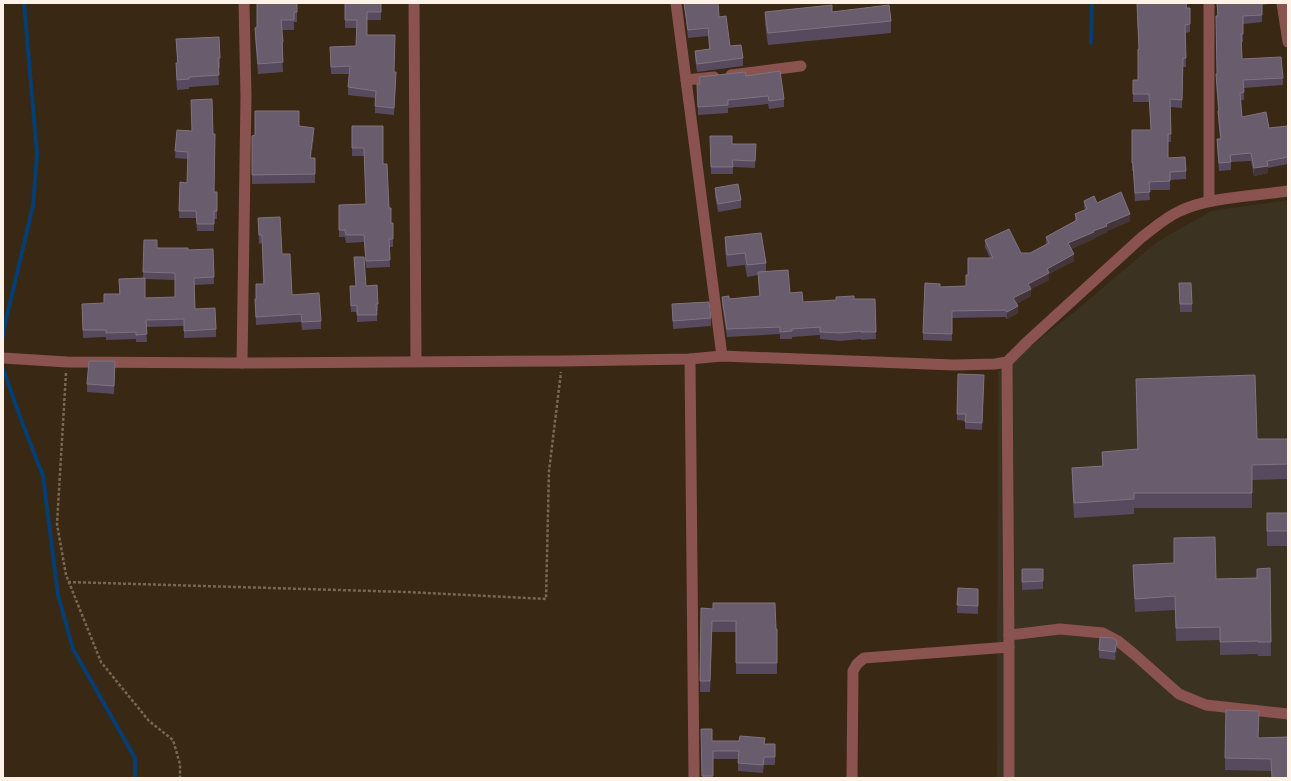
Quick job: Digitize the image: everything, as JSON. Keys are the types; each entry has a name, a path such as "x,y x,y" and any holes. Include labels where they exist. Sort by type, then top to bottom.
{"street":[{"path":"242,363 246,97 244,3"},
{"path":"414,3 416,361"},
{"path":"676,3 722,356"},
{"path":"1209,3 1209,201"},
{"path":"1282,3 1288,42"},
{"path":"686,80 801,66"},
{"path":"3,358 67,362 242,363 562,361 690,359 722,356 954,365 995,364 1007,362 1142,237 1160,223 1180,211 1209,201 1288,191"},
{"path":"690,359 694,778"},
{"path":"1007,362 1009,778"},
{"path":"1009,635 1060,629 1103,634 1118,641 1178,694 1206,705 1288,714"},
{"path":"852,778 853,671 857,664 864,658 1009,647"}],"path":[{"path":"68,582 406,592 546,599 549,471 562,361"},
{"path":"67,362 60,454 57,524 66,575 101,662 149,721 173,740 180,764 180,778"}],"shaded area":[{"path":"1288,200 1288,778 997,778 998,372 1073,313 1157,242 1211,211"}],"building":[{"path":"257,3 297,3 297,12 294,12 294,20 281,20 283,62 258,64 255,28 257,27"},
{"path":"345,3 381,3 381,12 367,12 367,35 395,35 394,72 396,72 394,108 375,106 376,91 348,87 350,66 331,67 330,47 356,46 357,20 345,20"},
{"path":"684,3 718,3 719,17 726,16 730,46 741,45 743,58 697,64 695,51 710,49 708,28 688,30"},
{"path":"1137,3 1187,3 1186,8 1190,8 1190,24 1185,25 1186,58 1183,58 1182,100 1170,99 1171,134 1168,134 1168,158 1185,157 1186,171 1170,172 1170,181 1149,182 1150,192 1135,193 1132,163 1132,130 1151,130 1149,94 1133,94 1133,80 1138,80 1139,49"},
{"path":"1217,3 1262,3 1262,15 1243,16 1243,34 1241,34 1242,59 1281,57 1283,78 1243,80 1244,92 1240,93 1242,117 1266,112 1269,128 1288,126 1288,157 1267,161 1268,166 1254,168 1251,153 1230,155 1231,162 1219,163 1217,139 1221,139 1216,74"},
{"path":"832,5 832,12 889,5 891,21 768,33 765,12"},
{"path":"219,37 219,75 189,77 189,79 177,80 176,63 178,63 176,39"},
{"path":"780,71 784,99 769,101 768,96 728,100 728,105 698,107 697,84 700,84 699,77 745,72 746,76"},
{"path":"212,99 213,134 215,134 214,192 217,192 217,211 214,211 214,224 197,224 196,211 179,211 180,182 187,183 188,152 175,151 177,130 192,131 191,100"},
{"path":"255,111 299,111 299,126 314,128 310,158 315,158 315,174 252,175 252,136 255,135"},
{"path":"352,126 383,126 383,164 387,164 389,208 391,208 391,223 393,223 393,239 389,239 390,260 366,261 364,235 346,235 345,230 339,230 339,205 366,204 364,148 352,148"},
{"path":"710,136 732,136 732,144 756,144 755,161 732,160 733,167 711,167"},
{"path":"738,184 741,200 718,204 715,188"},
{"path":"1121,192 1130,214 1068,243 1074,254 1047,269 1049,273 1028,284 1031,289 1013,298 1018,306 1007,312 1005,310 952,311 952,334 923,333 925,283 940,284 940,287 966,286 966,275 968,275 968,258 993,258 985,240 1009,229 1021,253 1030,253 1049,243 1046,237 1077,220 1075,214 1087,209 1084,201 1094,196 1097,203"},
{"path":"280,217 282,254 290,254 292,295 319,293 321,321 302,322 301,314 256,317 256,284 264,284 262,235 259,235 258,218"},
{"path":"761,233 766,263 747,265 745,253 727,255 725,237"},
{"path":"144,240 157,240 157,248 188,248 188,250 213,249 214,277 194,278 195,309 215,308 216,329 184,331 184,319 146,320 147,334 136,335 136,332 106,333 106,330 83,330 82,304 104,303 104,294 120,294 119,279 145,278 145,298 175,297 175,273 143,272"},
{"path":"354,257 364,257 366,286 377,285 377,315 357,315 357,305 351,306 350,286 356,286"},
{"path":"788,270 790,293 802,292 803,302 836,300 836,297 854,296 854,299 875,299 876,332 820,332 820,327 792,329 792,331 780,332 780,327 727,329 722,297 729,296 729,299 760,296 758,272"},
{"path":"1179,283 1191,283 1192,304 1180,304"},
{"path":"709,302 711,318 673,321 672,304"},
{"path":"89,361 115,361 114,386 87,384"},
{"path":"958,374 984,375 982,423 965,422 966,414 957,414"},
{"path":"1255,375 1257,439 1288,439 1288,464 1252,465 1252,493 1134,493 1134,499 1074,503 1072,468 1103,466 1102,452 1138,449 1136,379"},
{"path":"1267,513 1288,513 1288,531 1267,531"},
{"path":"1215,537 1216,579 1257,578 1257,569 1270,568 1271,642 1220,642 1220,627 1176,628 1175,596 1135,599 1133,565 1174,563 1174,538"},
{"path":"1022,569 1043,569 1043,581 1022,582"},
{"path":"958,588 978,589 978,606 957,605"},
{"path":"713,603 775,603 777,663 736,663 736,621 712,621 710,681 700,681 701,608 713,609"},
{"path":"1100,637 1113,638 1117,641 1115,652 1099,650"},
{"path":"1226,710 1259,711 1258,738 1288,737 1288,778 1272,778 1271,759 1225,758"},
{"path":"701,729 712,729 712,741 739,741 740,736 765,738 764,744 775,744 775,757 764,757 763,765 738,763 739,751 713,751 713,776 702,776"}],"waterway":[{"path":"3,337 33,206 37,154 24,3"},
{"path":"1091,43 1092,3"},
{"path":"3,369 43,476 58,595 73,649 135,758 135,778"}]}
